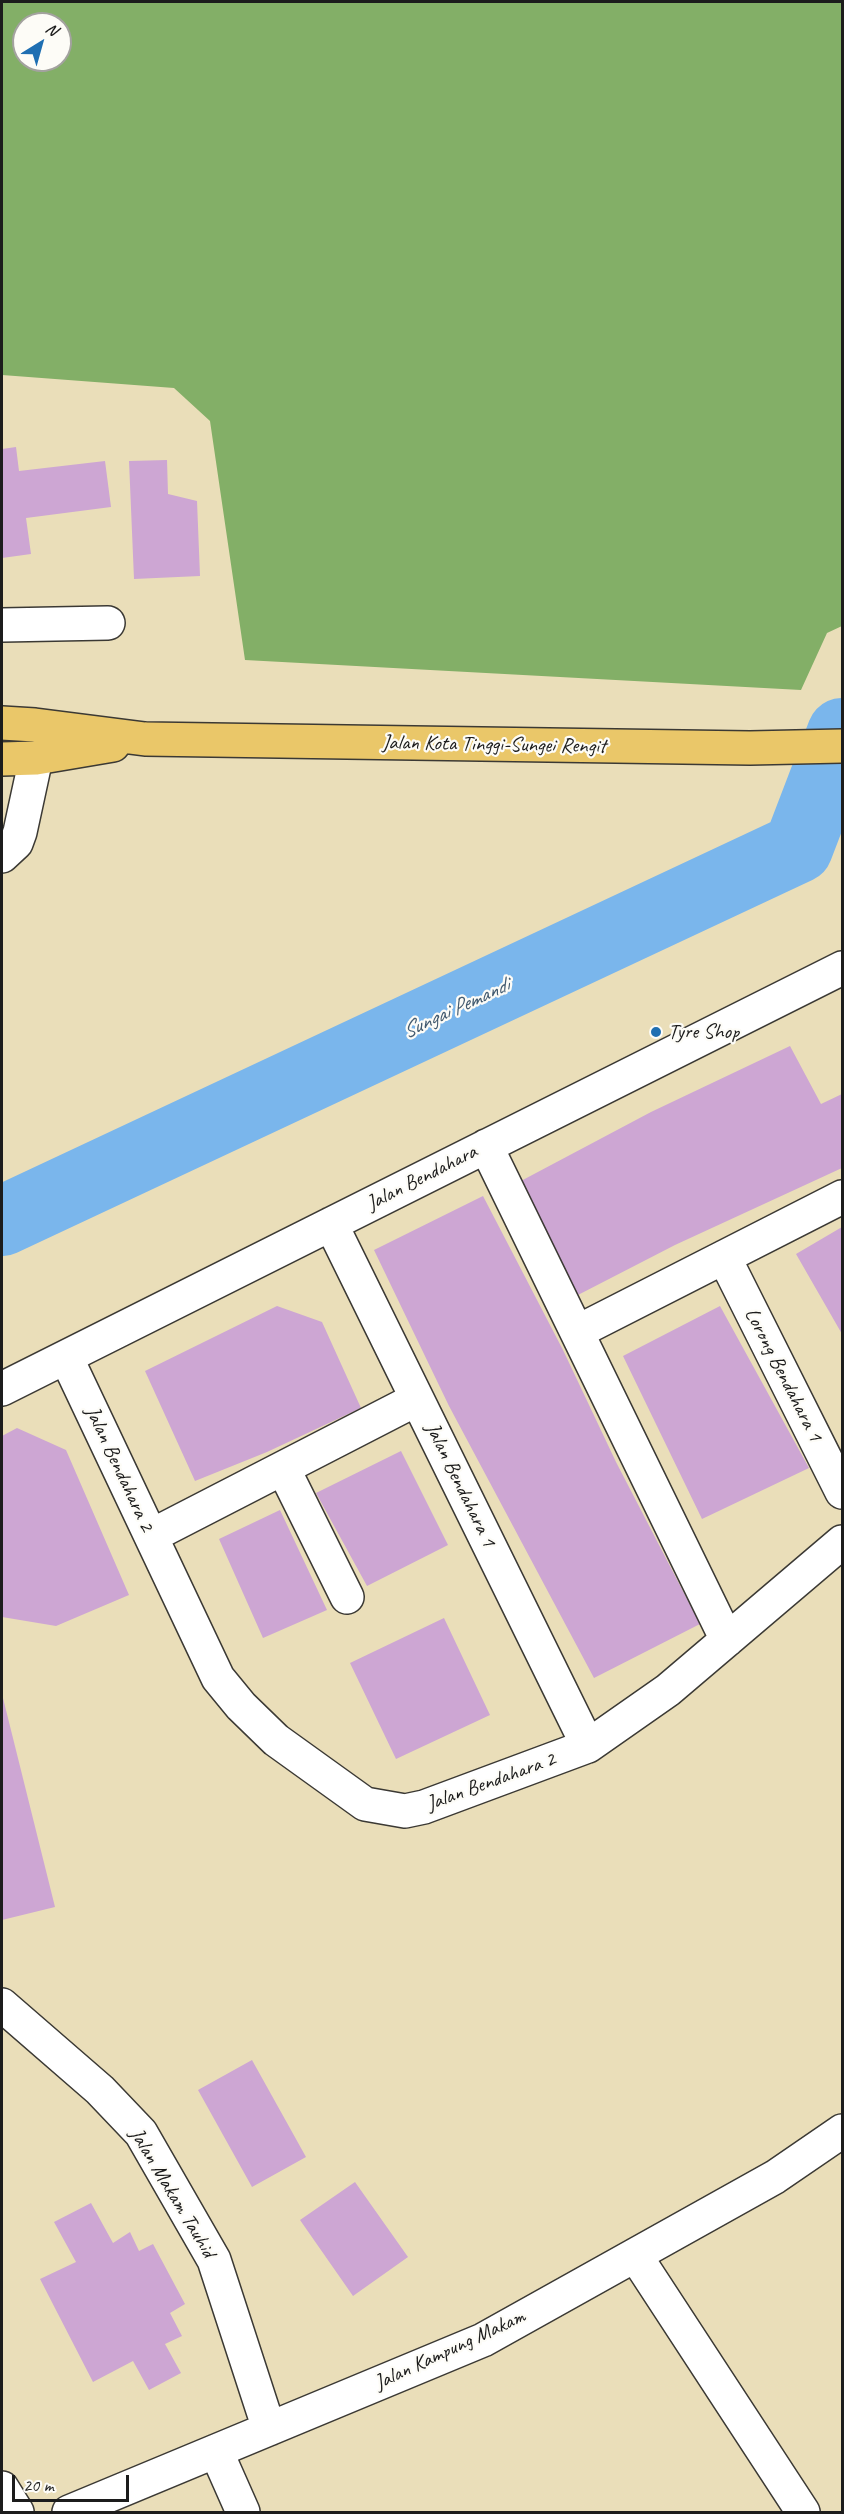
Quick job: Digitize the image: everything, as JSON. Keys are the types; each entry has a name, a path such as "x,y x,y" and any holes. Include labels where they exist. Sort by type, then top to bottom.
{"main road":[{"path":"2,723 145,739"},
{"path":"2,759 36,758 145,739"},
{"name":"Jalan Kota Tinggi-Sungei Rengit","path":"145,739 750,748 843,746"}],"street":[{"path":"2,625 108,623"},
{"path":"2,856 16,843 20,832 36,758"},
{"name":"Jalan Bendahara","path":"2,1389 843,968"},
{"path":"486,1146 727,1640"},
{"path":"577,1332 843,1197"},
{"name":"Jalan Bendahara 1","path":"331,1224 588,1746"},
{"name":"Lorong Bendahara 1","path":"724,1257 843,1492"},
{"name":"Jalan Bendahara 2","path":"66,1357 218,1677 241,1706 276,1740 365,1804 405,1811 424,1807 588,1746 668,1690 843,1542"},
{"path":"151,1536 417,1399"},
{"path":"283,1468 347,1597"},
{"name":"Jalan Makam Tauhid","path":"2,2005 100,2090 141,2133 214,2260 268,2429"},
{"name":"Jalan Kampung Makam","path":"69,2512 483,2340 775,2177 843,2131"},
{"path":"635,2255 803,2512"},
{"path":"216,2451 243,2512"},
{"path":"2,2488 17,2512"}],"green space":[{"path":"2,2 842,2 842,626 827,633 801,690 245,660 210,421 174,388 2,375"}],"building":[{"path":"16,447 19,471 105,461 111,507 26,518 31,554 2,558 2,449"},
{"path":"167,460 168,494 197,501 200,576 134,579 129,461"},
{"path":"790,1046 821,1104 842,1094 842,1168 675,1245 576,1296 519,1182 651,1112"},
{"path":"483,1196 700,1624 594,1678 449,1406 374,1250"},
{"path":"842,1227 842,1334 796,1254"},
{"path":"277,1306 322,1322 361,1408 267,1452 195,1481 145,1371"},
{"path":"720,1306 809,1468 702,1519 623,1356"},
{"path":"17,1428 66,1450 129,1595 56,1626 2,1617 2,1436"},
{"path":"401,1451 448,1545 367,1586 316,1493"},
{"path":"280,1510 327,1610 263,1638 219,1539"},
{"path":"444,1618 490,1715 396,1759 350,1663"},
{"path":"2,1694 55,1907 2,1920"},
{"path":"252,2060 306,2157 252,2187 198,2090"},
{"path":"355,2182 408,2257 353,2296 300,2220"},
{"path":"91,2203 113,2243 130,2232 139,2251 153,2244 185,2304 170,2313 182,2336 165,2344 181,2373 149,2390 133,2361 93,2382 40,2279 76,2262 54,2222"}],"waterway":[{"name":"Sungai Pemandi","path":"2,1221 798,848 842,733"}],"place":[{"name":"Tyre Shop","path":"656,1032"}]}
